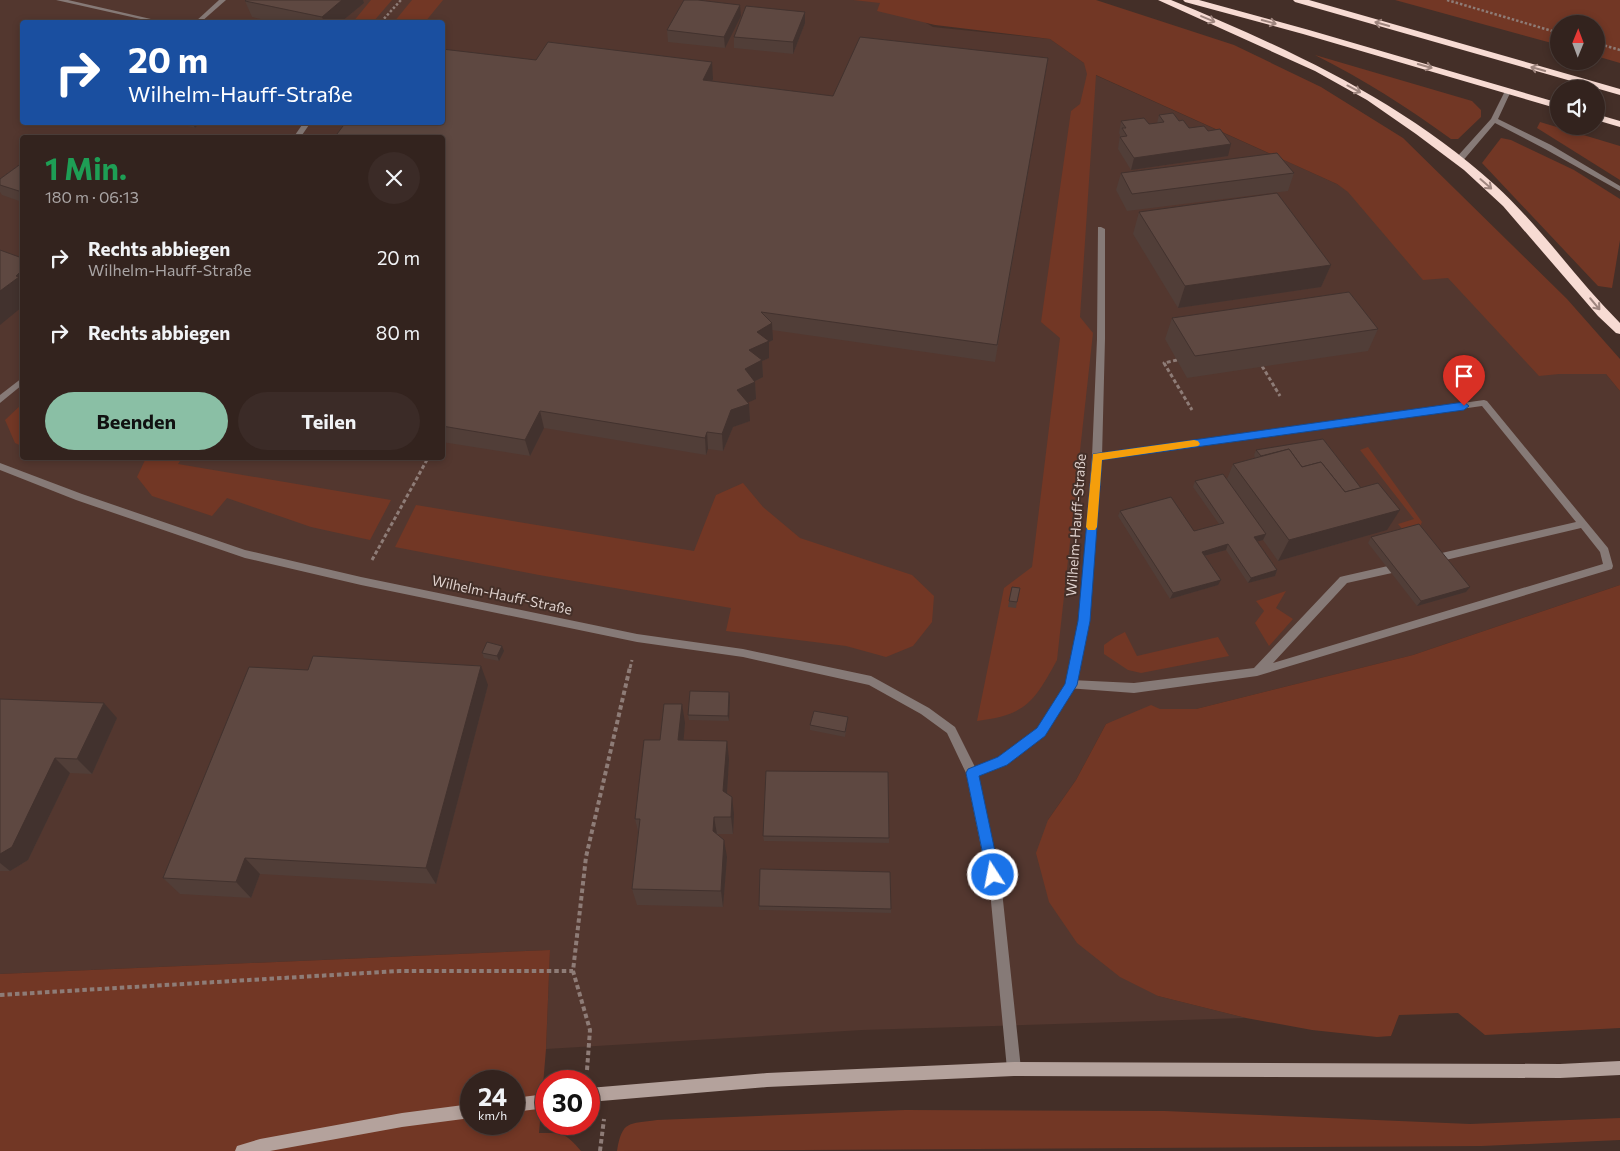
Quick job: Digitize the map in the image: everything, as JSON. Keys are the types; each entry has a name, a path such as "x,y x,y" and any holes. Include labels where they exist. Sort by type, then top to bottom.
{"highway":[{"path":"1163,0 1293,56 1370,98 1431,138 1491,188 1546,245 1620,330"},
{"path":"1188,0 1306,32 1550,103"},
{"path":"1298,0 1620,92"},
{"path":"1605,120 1620,124"}],"main road":[{"path":"600,1095 767,1080 1014,1069 1560,1071 1620,1068"},
{"path":"242,1151 402,1120 460,1112"}],"street":[{"path":"59,0 152,20"},
{"path":"200,20 223,0"},
{"path":"1458,161 1494,120 1508,91"},
{"path":"1494,120 1548,147 1620,189"},
{"name":"Wilhelm-Hauff-Straße","path":"972,773 1002,761 1041,732 1071,685 1084,621 1097,457 1101,339 1101,229"},
{"path":"0,400 20,383"},
{"path":"1071,685 1134,688 1256,672 1608,566 1605,551 1484,403 1097,457"},
{"name":"Wilhelm-Hauff-Straße","path":"0,466 79,497 245,554 361,581 637,638 743,653 871,681 925,711 951,730 972,773 996,891 1014,1069"},
{"path":"1256,672 1344,580 1583,524"}],"path":[{"path":"383,20 401,0"},
{"path":"1447,0 1550,29"},
{"path":"1605,46 1620,50"},
{"path":"1177,360 1164,363 1192,410"},
{"path":"1262,366 1280,396"},
{"path":"361,581 427,460"},
{"path":"587,1070 590,1030 573,972 586,857 637,638"},
{"path":"0,994 399,971 573,972"}],"shaded area":[{"path":"0,0 887,0 933,27 1050,39 1084,63 1095,75 1337,184 1455,260 1559,374 1606,374 1620,391 1620,585 1413,655 1196,709 1160,709 1106,724 1076,780 1048,820 1158,996 1246,1018 862,1030 546,1049 550,950 0,974"},
{"path":"371,0 392,0 375,20 355,20"},
{"path":"412,0 443,0 427,20 396,20"},
{"path":"853,0 1096,0 1234,45 1321,87 1403,138 1567,299 1620,359 1620,391 1606,374 1539,376 1448,278 1423,280 1348,192 1337,184 1096,75 1080,317 1093,333 1057,660 1042,686 1027,704 1007,715 977,721 1004,588 1032,567 1060,338 1041,322 1071,111 1080,104 1087,74 1084,63 1050,39 935,25 877,11 880,3"},
{"path":"1395,0 1620,0 1620,63 1605,59 1605,15 1550,15 1550,43"},
{"path":"1315,55 1472,101 1481,110 1481,117 1458,139 1451,139 1384,94"},
{"path":"1540,122 1550,125 1550,135 1583,135 1620,146 1620,180 1537,128"},
{"path":"1501,138 1511,140 1574,170 1620,199 1620,240 1612,288 1598,286 1482,163"},
{"path":"20,406 20,445 15,443 5,420"},
{"path":"1368,447 1422,522 1420,526 1405,532 1398,524 1414,519 1360,450"},
{"path":"145,460 181,460 178,464 391,500 370,540 311,527 227,498 212,516 152,496 137,477"},
{"path":"743,483 763,507 800,538 912,575 934,596 932,622 913,646 886,657 846,646 726,631 731,608 539,575 395,547 416,505 694,551 716,495"},
{"path":"1620,585 1620,1028 1485,1035 1458,1013 1399,1015 1391,1036 1377,1037 1312,1030 1246,1018 1158,996 1120,977 1077,943 1049,902 1036,853 1048,820 1076,780 1106,724 1151,705 1160,709 1196,709 1413,655"},
{"path":"1286,591 1276,608 1293,619 1269,646 1255,623 1264,611 1256,601"},
{"path":"1125,632 1137,656 1218,637 1229,656 1141,673 1128,670 1104,654 1104,645"},
{"path":"550,950 544,1070 535,1070 535,1135 563,1135 571,1140 581,1151 0,1151 0,974"},
{"path":"905,1110 1165,1111 1470,1124 1620,1118 1620,1140 1482,1146 617,1151 624,1129 628,1125 640,1122"}],"building":[{"path":"246,0 342,0 322,17"},
{"path":"684,0 740,5 724,37 667,30"},
{"path":"746,6 805,12 793,42 734,37"},
{"path":"860,37 1048,58 997,345 761,312 772,323 757,332 769,341 749,350 762,360 745,369 755,382 737,390 749,404 731,410 722,434 707,432 705,438 540,411 525,440 445,427 445,135 336,135 344,125 445,125 445,49 536,60 548,42 712,62 703,80 833,96"},
{"path":"1173,113 1179,121 1183,120 1189,128 1204,126 1208,131 1220,129 1231,144 1134,158 1120,137 1127,136 1122,128 1126,128 1121,121 1144,118 1149,124 1164,122 1159,115"},
{"path":"1277,153 1294,173 1132,194 1121,173"},
{"path":"20,164 20,191 0,185 0,179"},
{"path":"1277,193 1331,265 1185,286 1139,212"},
{"path":"0,250 20,257 20,272 16,276 19,277 0,291"},
{"path":"1349,292 1378,329 1195,356 1172,318"},
{"path":"1323,439 1361,488 1345,492 1321,462 1302,467 1289,449 1261,456 1256,450"},
{"path":"1289,449 1302,467 1321,462 1345,492 1378,483 1400,510 1289,540 1233,464"},
{"path":"1223,474 1266,534 1254,537 1277,570 1251,578 1228,544 1202,552 1221,580 1173,593 1120,511 1171,497 1194,531 1224,523 1195,481"},
{"path":"1419,524 1470,587 1421,601 1371,537"},
{"path":"1012,587 1020,588 1017,602 1009,601"},
{"path":"487,642 502,646 497,656 482,653"},
{"path":"313,656 481,666 426,868 245,858 236,882 163,878 249,667 308,670"},
{"path":"690,691 729,692 728,716 688,715"},
{"path":"0,699 104,703 77,759 55,758 12,847 0,854"},
{"path":"664,704 682,704 678,740 727,741 723,791 732,797 731,817 714,817 713,831 724,840 721,891 632,889 640,819 635,819 644,740 660,740"},
{"path":"814,711 848,717 845,732 810,725"},
{"path":"766,771 888,772 889,838 763,836"},
{"path":"760,869 890,872 891,909 759,906"}],"slow traffic":[{"path":"1091,527 1097,457 1194,444"}],"route":[{"path":"993,875 972,773 1002,761 1041,732 1071,685 1084,621 1097,457 1464,406"}]}
